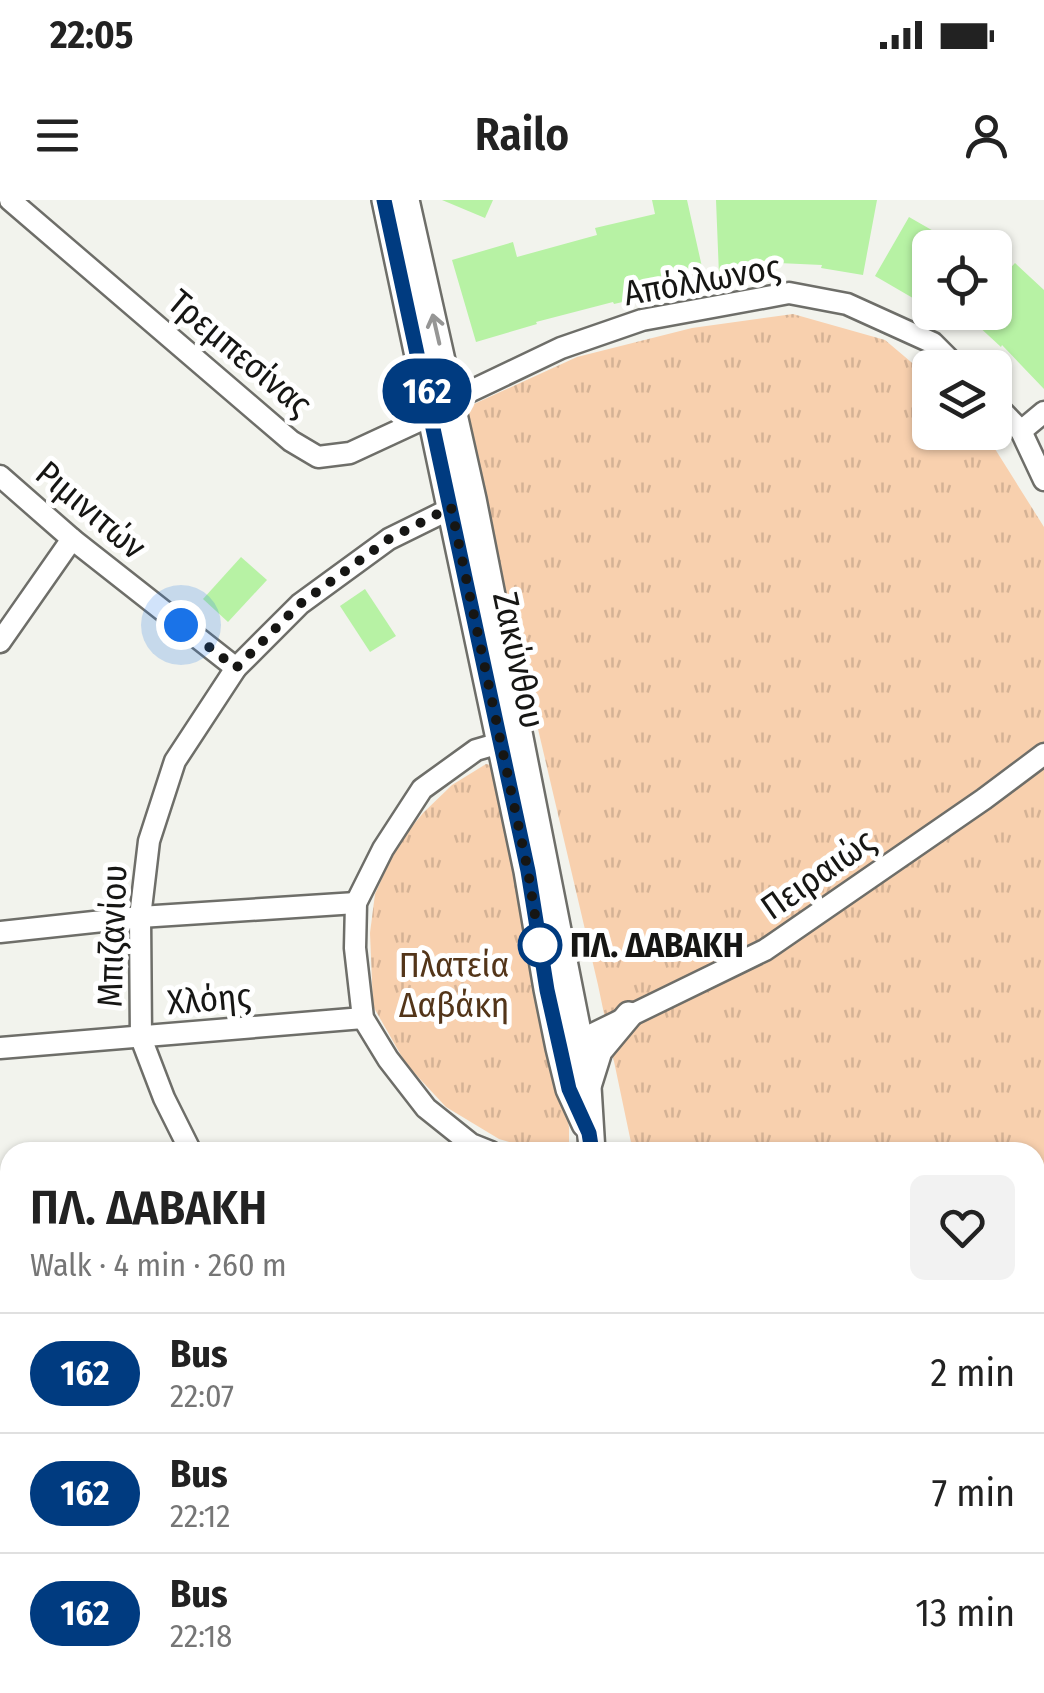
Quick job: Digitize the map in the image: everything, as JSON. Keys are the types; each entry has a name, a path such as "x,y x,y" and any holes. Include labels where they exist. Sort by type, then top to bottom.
{"street":[{"name":"Τρεμπεσίνας","path":"10,200 292,440 318,457 350,453 442,407"},
{"name":"Ζακύνθου","path":"384,200 442,407"},
{"name":"Ζακύνθου","path":"406,200 442,407 571,1004 569,1089 590,1142"},
{"name":"Απόλλωνος","path":"442,407 560,348 642,320 788,292 848,304 934,343 941,350"},
{"path":"1022,431 1044,412"},
{"path":"1012,421 1022,431 1044,480"},
{"name":"Ριμινιτών","path":"0,476 72,539 236,668"},
{"name":"Ζακύνθου","path":"462,503 500,743 528,871 547,990 588,1088 590,1142"},
{"name":"Μπιζανίου","path":"187,1142 164,1098 141,1038 140,916 149,841 175,761 236,668 300,604 389,539 462,503"},
{"path":"0,642 72,539"},
{"path":"468,1142 426,1108 388,1059 363,1018 355,948 356,903 383,849 422,790 476,750 500,743"},
{"name":"Πειραιώς","path":"570,1045 765,950 1044,754"},
{"path":"0,932 140,916 356,903"},
{"path":"571,1004 598,1020 622,1019"},
{"name":"Χλόης","path":"0,1048 363,1018"},
{"path":"588,1088 600,1050 622,1019"}],"green space":[{"path":"793,314 885,340 912,363 912,450 996,450 1044,527 1044,1142 631,1142 463,409 577,357 692,328"},
{"name":"Πλατεία Δαβάκη","path":"486,764 491,765 569,1127 569,1142 509,1142 446,1107 406,1064 373,1006 370,933 375,894 397,845 452,785"}],"building":[{"path":"442,200 493,200 485,218"},
{"path":"652,200 687,200 702,267 649,279 653,295 536,322 476,342 452,260 513,242 517,257 597,235 595,228 655,214"},
{"path":"716,200 877,200 863,275 821,268 822,265 757,262 758,274 719,275"},
{"path":"909,217 932,230 912,230 912,298 875,276"},
{"path":"1015,263 1044,290 1044,389 1012,355 1012,350 1001,347 983,330 1012,330"},
{"path":"241,557 267,580 228,622 203,599"},
{"path":"365,589 396,636 370,652 340,606"}],"bus line":[{"name":"162","path":"384,200 528,871 547,990 569,1089 590,1142"}],"place":[{"name":"ΠΛ. ΔΑΒΑΚΗ","path":"540,945"}],"route":[{"path":"181,625 236,668 300,604 389,539 451,507 540,945"}]}
